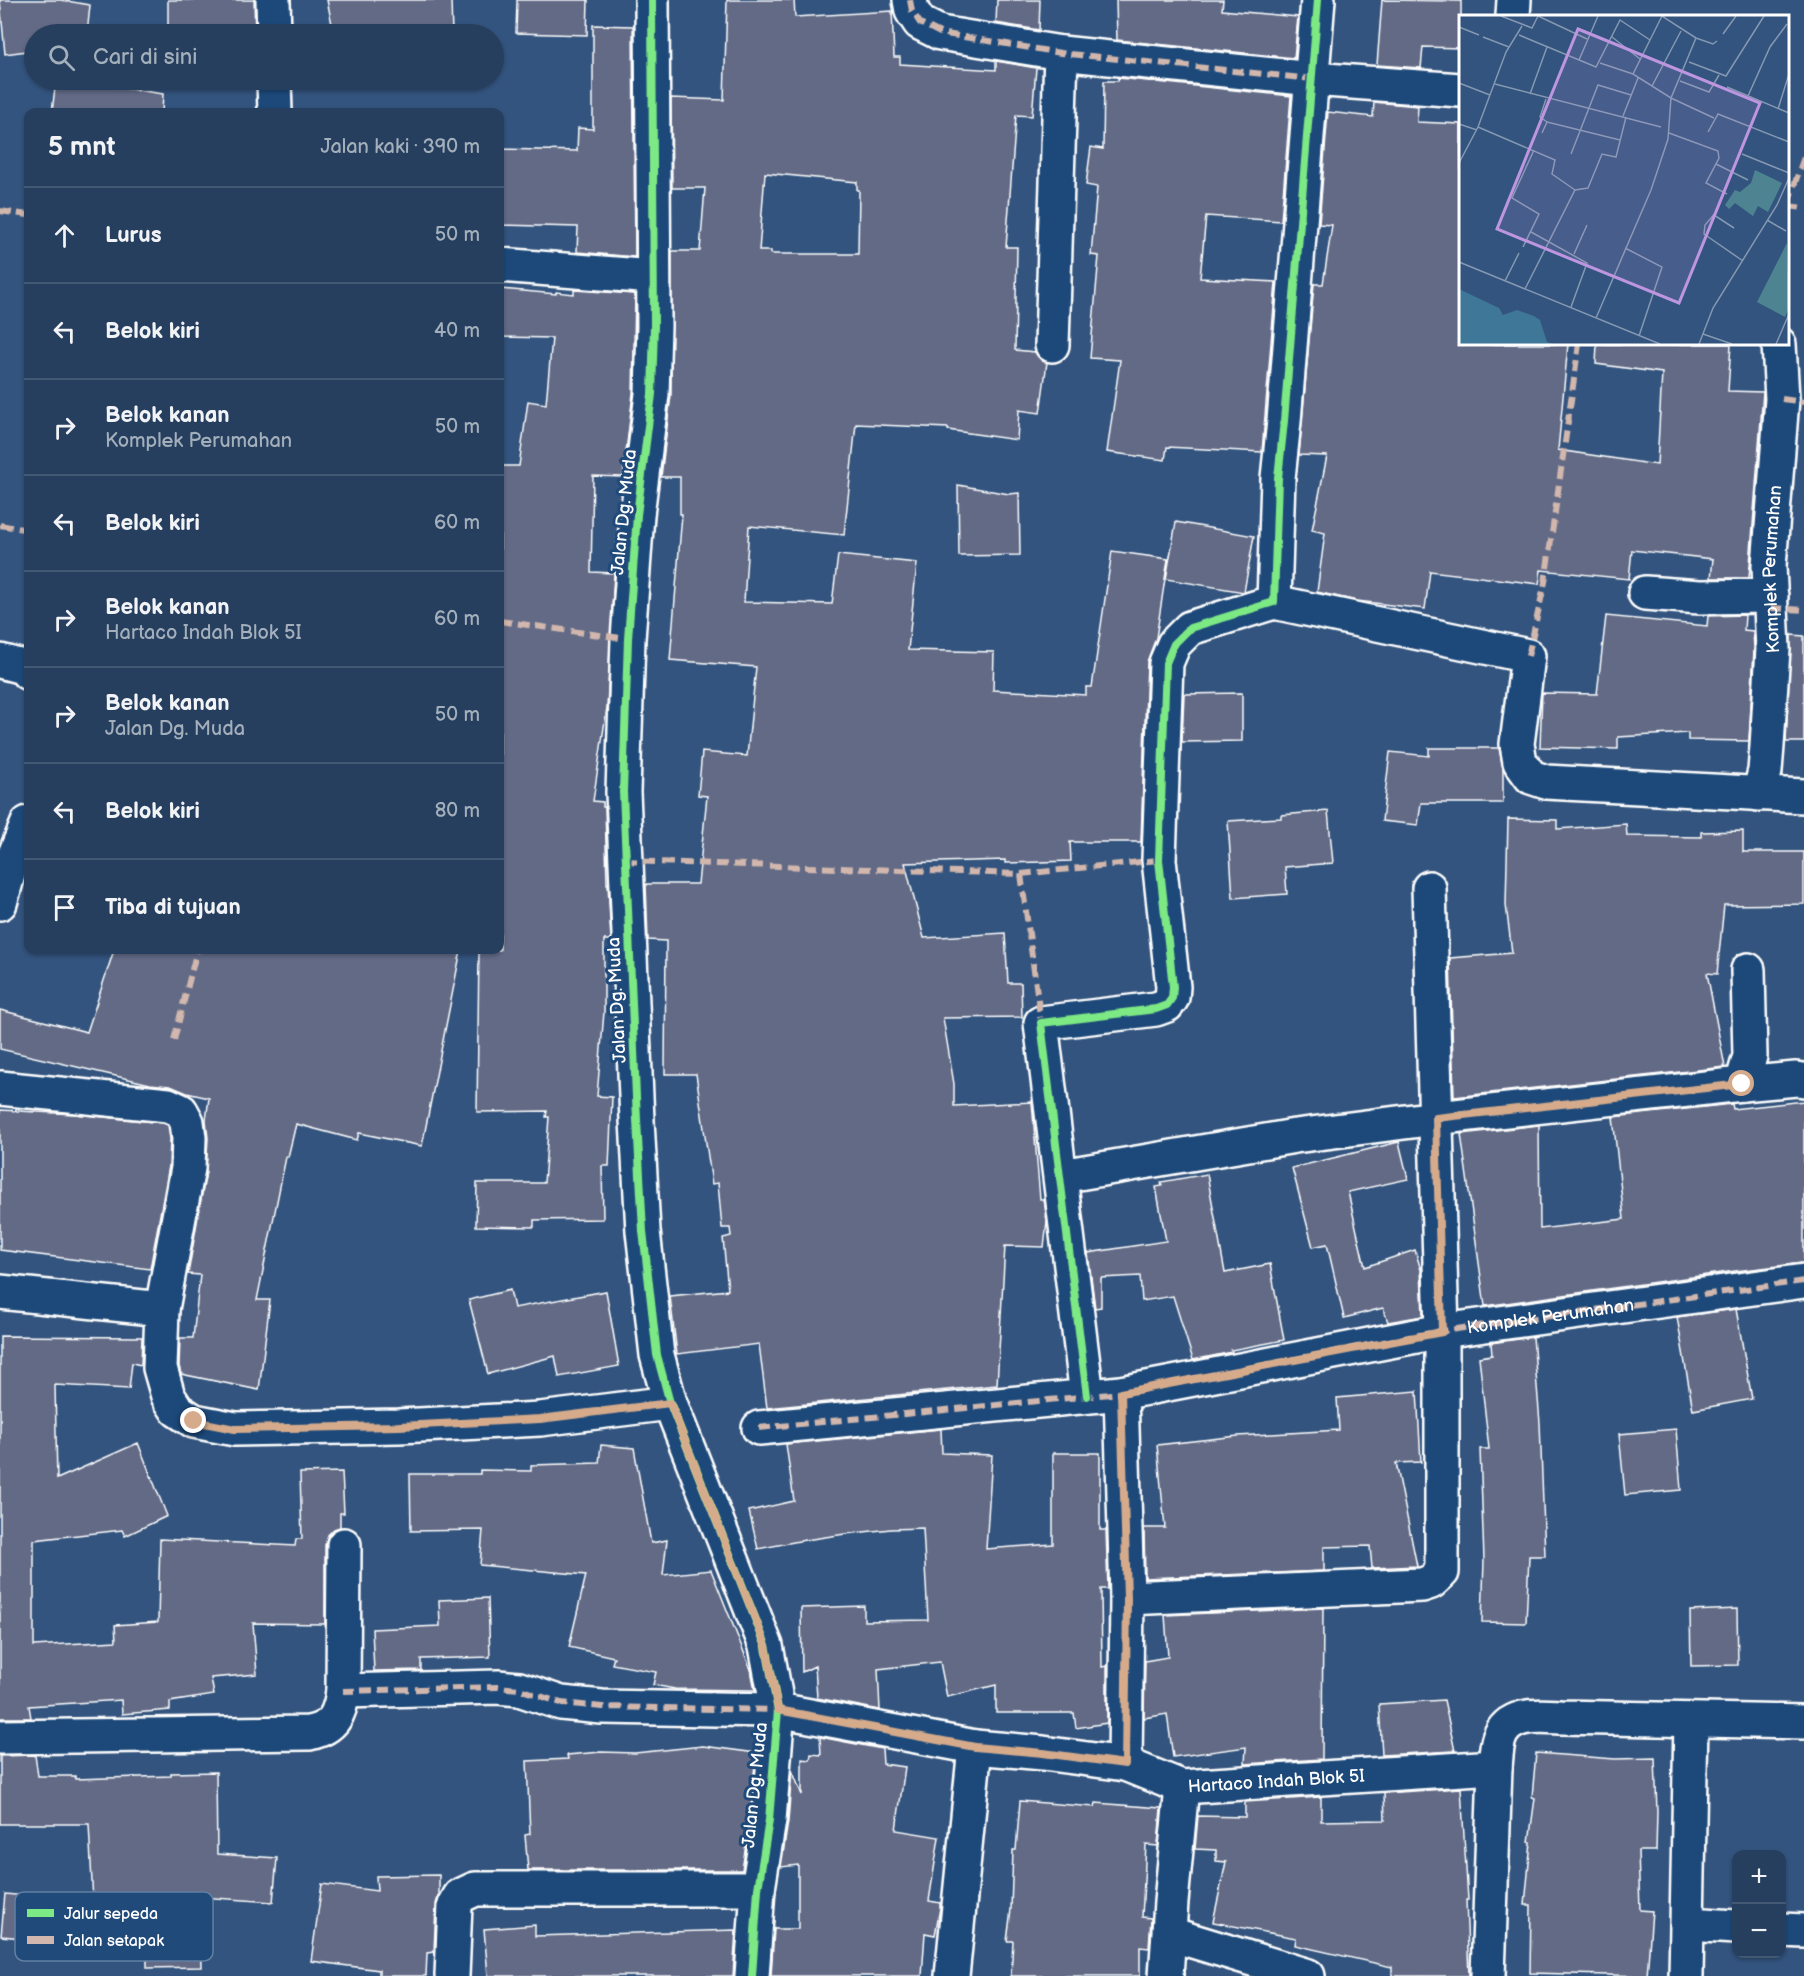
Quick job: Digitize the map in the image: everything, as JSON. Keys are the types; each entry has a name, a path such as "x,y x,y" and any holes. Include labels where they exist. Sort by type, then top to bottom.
{"street":[{"path":"273,0 274,24"},
{"name":"Jalan Dg. Muda","path":"652,0 654,326 652,394 637,515 628,627 623,792 637,1119 643,1231 657,1355 670,1403 766,1646 778,1710 769,1820 758,1889 752,1976"},
{"path":"910,0 912,11 921,23 940,33 1061,53 1312,79 1459,90"},
{"path":"1274,602 1278,478 1318,0"},
{"path":"1513,15 1514,0"},
{"path":"1052,345 1061,53"},
{"path":"274,90 275,108"},
{"path":"504,265 653,277"},
{"name":"Komplek Perumahan","path":"1759,794 1765,771 1773,649 1768,566 1782,399 1779,345"},
{"path":"1645,593 1700,597 1771,596"},
{"path":"1087,1396 1041,1023 1156,1009 1167,1005 1172,998 1172,967 1160,860 1166,663 1174,644 1190,628 1274,602 1528,656 1517,744 1520,762 1531,777 1546,782 1804,796"},
{"path":"0,661 24,668"},
{"path":"0,903 6,862 24,830"},
{"path":"1127,1598 1422,1585 1431,1582 1442,1572 1442,1332 1429,888"},
{"path":"1742,1084 1750,1056 1748,970"},
{"path":"1061,1176 1295,1136 1742,1084 1804,1080"},
{"path":"0,1088 168,1105 181,1111 188,1122 188,1168 162,1309 160,1368 168,1396 177,1410 194,1421 235,1429 399,1426 540,1419 670,1403"},
{"name":"Komplek Perumahan","path":"759,1428 1121,1393 1442,1332 1804,1281"},
{"path":"0,1292 162,1309"},
{"path":"1121,1393 1127,1598 1125,1764"},
{"path":"0,1737 309,1734 322,1731 341,1709 344,1691 344,1545"},
{"name":"Hartaco Indah Blok 5I","path":"344,1691 498,1687 519,1689 561,1703 602,1707 778,1710 975,1747 1125,1764 1182,1787 1495,1767"},
{"path":"1488,1976 1495,1767 1499,1737 1508,1725 1517,1719 1531,1715 1561,1718 1804,1722"},
{"path":"1686,1976 1691,1720"},
{"path":"952,1976 975,1747"},
{"path":"1166,1976 1182,1787"},
{"path":"452,1976 455,1905 460,1896 475,1889 758,1889"},
{"path":"1688,1924 1732,1927"},
{"path":"1786,1930 1804,1931"},
{"path":"1170,1934 1308,1976"}],"building":[{"path":"0,0 61,0 90,5 88,24 24,24 24,51 5,54"},
{"path":"168,0 254,0 255,24 168,24"},
{"path":"327,0 451,0 452,24 332,24"},
{"path":"517,0 588,0 587,35 516,33"},
{"path":"727,0 794,0 795,17 892,11 894,57 900,57 900,64 996,70 996,61 1036,68 1032,116 1016,115 1006,247 1017,247 1015,350 1035,352 1042,361 1047,362 1040,413 1019,410 1017,440 948,430 948,428 856,424 844,535 749,526 744,602 832,604 838,555 917,563 908,650 994,652 993,690 1086,695 1086,687 1092,687 1112,551 1168,559 1156,638 1147,662 1141,842 1070,842 1071,861 905,863 924,938 1005,933 1008,983 1021,983 1022,1017 943,1018 954,1084 954,1106 1032,1102 1040,1199 1044,1199 1047,1221 1044,1247 1005,1246 997,1385 767,1408 759,1344 677,1354 670,1296 728,1290 723,1238 731,1236 730,1228 722,1228 718,1183 712,1184 696,1074 665,1074 666,941 648,940 646,884 698,884 707,796 698,795 702,752 747,756 756,667 670,660 682,514 680,514 680,477 661,477 671,395 672,251 700,251 705,188 672,188 671,98 724,100","holes":["765,173 857,182 857,190 859,190 858,254 771,254 771,251 759,251"]},
{"path":"997,0 1040,0 1039,30 996,23"},
{"path":"1116,0 1223,0 1222,10 1298,17 1294,58 1117,40"},
{"path":"1382,0 1461,1 1459,48 1423,47 1421,68 1377,65"},
{"path":"593,25 633,26 635,257 577,252 578,227 504,225 504,149 577,151 578,128 593,129"},
{"path":"1118,78 1291,96 1281,221 1206,216 1200,278 1276,282 1262,452 1167,447 1165,460 1107,452 1120,360 1090,358 1099,256 1091,255 1097,187 1086,185 1091,147 1103,149 1104,81 1118,81"},
{"path":"55,90 136,90 163,94 162,108 52,108"},
{"path":"1374,102 1418,106 1417,122 1459,124 1459,345 1568,345 1558,450 1657,465 1662,373 1596,364 1597,345 1731,345 1728,391 1763,392 1749,578 1711,578 1713,559 1632,550 1629,579 1541,570 1539,584 1430,571 1425,609 1357,601 1317,592 1325,533 1312,530 1327,456 1299,455 1314,284 1323,284 1332,225 1319,224 1328,112 1373,117"},
{"path":"504,289 556,294 556,292 574,294 574,290 635,294 633,393 623,477 593,476 591,572 614,573 607,707 593,801 603,802 603,807 605,807 611,940 604,940 604,1012 597,1096 612,1097 609,1166 602,1166 603,1219 534,1220 534,1227 476,1226 477,1183 544,1183 549,1117 546,1117 547,1111 477,1112 479,954 504,954 504,466 519,466 528,401 546,404 552,338 504,337"},
{"path":"958,485 1009,494 1019,493 1020,555 959,556"},
{"path":"1176,522 1254,536 1244,592 1166,579"},
{"path":"1745,615 1744,630 1753,631 1754,649 1749,741 1688,740 1688,733 1618,737 1618,749 1540,747 1542,693 1597,694 1606,616 1707,626 1708,616"},
{"path":"1791,635 1804,636 1804,742 1786,742"},
{"path":"1242,693 1242,741 1182,742 1184,694"},
{"path":"1429,748 1499,748 1503,768 1503,803 1421,803 1418,825 1382,821 1390,752 1429,756"},
{"path":"1328,811 1333,863 1285,867 1287,894 1233,898 1228,821 1281,818 1281,815"},
{"path":"1508,819 1557,820 1557,829 1626,824 1627,836 1701,837 1701,832 1743,831 1743,852 1804,852 1804,904 1724,905 1717,974 1707,973 1725,1067 1454,1097 1450,958 1512,953 1506,905"},
{"path":"113,954 460,954 422,1146 359,1133 357,1140 296,1124 288,1157 286,1157 257,1300 270,1300 259,1390 181,1374 179,1366 180,1338 193,1338 200,1275 188,1274 206,1171 208,1138 206,1120 209,1098 170,1086 150,1084 0,1049 0,1010 87,1032"},
{"path":"1804,1101 1804,1263 1485,1306 1461,1134 1539,1125 1540,1229 1624,1219 1613,1117 1732,1104 1733,1109"},
{"path":"0,1110 74,1114 168,1125 169,1166 150,1269 0,1250"},
{"path":"1399,1142 1408,1179 1348,1192 1365,1267 1415,1250 1421,1270 1423,1316 1388,1322 1383,1308 1344,1318 1327,1244 1313,1247 1292,1168"},
{"path":"1207,1174 1225,1273 1270,1264 1284,1340 1193,1360 1173,1296 1142,1301 1140,1276 1101,1278 1101,1307 1095,1308 1088,1253 1166,1241 1156,1187 1162,1186 1161,1182"},
{"path":"510,1290 514,1308 606,1291 619,1366 559,1377 555,1356 488,1374 469,1300"},
{"path":"1736,1309 1752,1399 1693,1410 1677,1317"},
{"path":"0,1336 142,1337 141,1365 132,1363 129,1389 55,1385 57,1479 138,1443 167,1516 125,1536 122,1530 34,1540 34,1646 116,1641 115,1625 158,1622 160,1539 295,1546 296,1539 302,1539 300,1473 342,1472 344,1513 340,1513 340,1527 328,1535 325,1545 325,1624 253,1623 257,1674 211,1678 214,1695 170,1702 170,1710 122,1714 121,1700 29,1706 31,1718 0,1718"},
{"path":"1533,1337 1540,1423 1545,1556 1529,1556 1526,1623 1482,1622 1484,1560 1480,1449 1489,1449 1479,1357 1492,1355 1491,1343"},
{"path":"1417,1391 1421,1462 1396,1463 1417,1566 1372,1568 1370,1546 1324,1547 1324,1571 1145,1578 1144,1528 1165,1528 1157,1445 1238,1436 1339,1430 1337,1398"},
{"path":"941,1429 942,1453 992,1455 986,1549 1053,1544 1053,1453 1100,1453 1100,1530 1106,1530 1108,1589 1101,1589 1102,1667 1107,1666 1107,1723 1076,1728 1074,1713 996,1713 996,1685 947,1697 940,1662 878,1669 880,1710 817,1698 815,1666 802,1672 801,1608 864,1606 864,1621 928,1620 923,1528 845,1534 758,1549 749,1511 794,1501 786,1444"},
{"path":"1676,1429 1681,1490 1625,1495 1619,1434"},
{"path":"601,1445 634,1448 651,1543 667,1540 663,1575 711,1570 751,1670 755,1690 675,1689 653,1685 656,1672 612,1664 614,1657 569,1647 586,1575 480,1565 483,1530 411,1531 410,1474 480,1474 480,1470 531,1471 531,1465 599,1463"},
{"path":"488,1598 490,1657 421,1659 421,1670 374,1671 372,1629 440,1626 439,1600"},
{"path":"1323,1608 1322,1759 1245,1764 1246,1747 1173,1757 1167,1714 1144,1718 1145,1661 1168,1657 1165,1615"},
{"path":"1737,1609 1738,1665 1691,1666 1690,1611"},
{"path":"1444,1700 1455,1751 1382,1755 1379,1704"},
{"path":"820,1737 882,1749 883,1764 905,1767 896,1830 939,1837 929,1901 940,1903 940,1908 935,1935 925,1933 922,1976 771,1976 774,1929 798,1929 798,1865 781,1867 788,1822 792,1770 802,1795 802,1759 810,1760 811,1754 821,1755"},
{"path":"703,1746 756,1753 742,1870 528,1870 525,1835 530,1834 527,1761 568,1759 567,1755 601,1752 635,1753"},
{"path":"1536,1753 1615,1759 1655,1758 1656,1851 1638,1851 1640,1910 1652,1911 1647,1976 1530,1973 1531,1905 1525,1905 1531,1842 1529,1842 1535,1798 1532,1797"},
{"path":"35,1755 38,1776 75,1776 75,1779 216,1772 217,1854 277,1858 273,1902 213,1898 213,1892 92,1892 89,1824 0,1824 0,1756"},
{"path":"1461,1788 1468,1900 1466,1900 1469,1976 1392,1976 1392,1967 1295,1945 1296,1938 1213,1922 1226,1862 1216,1861 1216,1850 1195,1849 1198,1816 1245,1817 1245,1802 1321,1797 1321,1821 1385,1820 1384,1793"},
{"path":"1020,1801 1095,1807 1096,1803 1161,1808 1158,1846 1146,1845 1142,1917 1151,1918 1149,1948 1140,1947 1140,1976 1011,1976 1013,1941 1007,1941 1011,1909 1013,1850 1016,1850"},
{"path":"439,1875 434,1952 427,1953 426,1976 379,1976 379,1970 311,1961 322,1884 377,1891 376,1876"},
{"path":"5,1894 15,1895 15,1937 1,1936"},
{"path":"535,1925 535,1936 736,1930 733,1976 488,1976 484,1929"},
{"path":"147,1961 202,1961 202,1967 147,1968"}],"marked path":[{"path":"910,0 912,11 920,23 940,33 1061,53 1312,79 1313,77"},
{"path":"1789,200 1804,157"},
{"path":"1789,206 1804,208"},
{"path":"0,211 24,214"},
{"path":"1528,656 1545,582 1579,345"},
{"path":"1782,399 1804,402"},
{"path":"0,525 24,529"},
{"path":"1771,608 1804,610"},
{"path":"504,622 628,639"},
{"path":"625,861 1021,874 1159,860"},
{"path":"1021,874 1041,1023"},
{"path":"174,1040 196,954"},
{"path":"759,1428 1121,1393 1442,1331 1804,1281"},
{"path":"343,1691 498,1687 519,1689 561,1703 602,1707 778,1710"}],"cycle path":[{"path":"652,0 654,326 652,394 637,515 628,639 623,792 637,1120 643,1231 657,1355 670,1403 766,1646 778,1710 769,1820 758,1889 752,1976"},
{"path":"1087,1396 1041,1023 1156,1009 1167,1005 1172,998 1173,987 1159,860 1166,663 1174,644 1190,628 1274,602 1278,478 1318,0"}],"route":[{"path":"194,1421 235,1429 399,1426 540,1419 670,1403 766,1646 778,1710 975,1747 1125,1764 1127,1598 1121,1393 1442,1332 1436,1118 1742,1084"}]}
